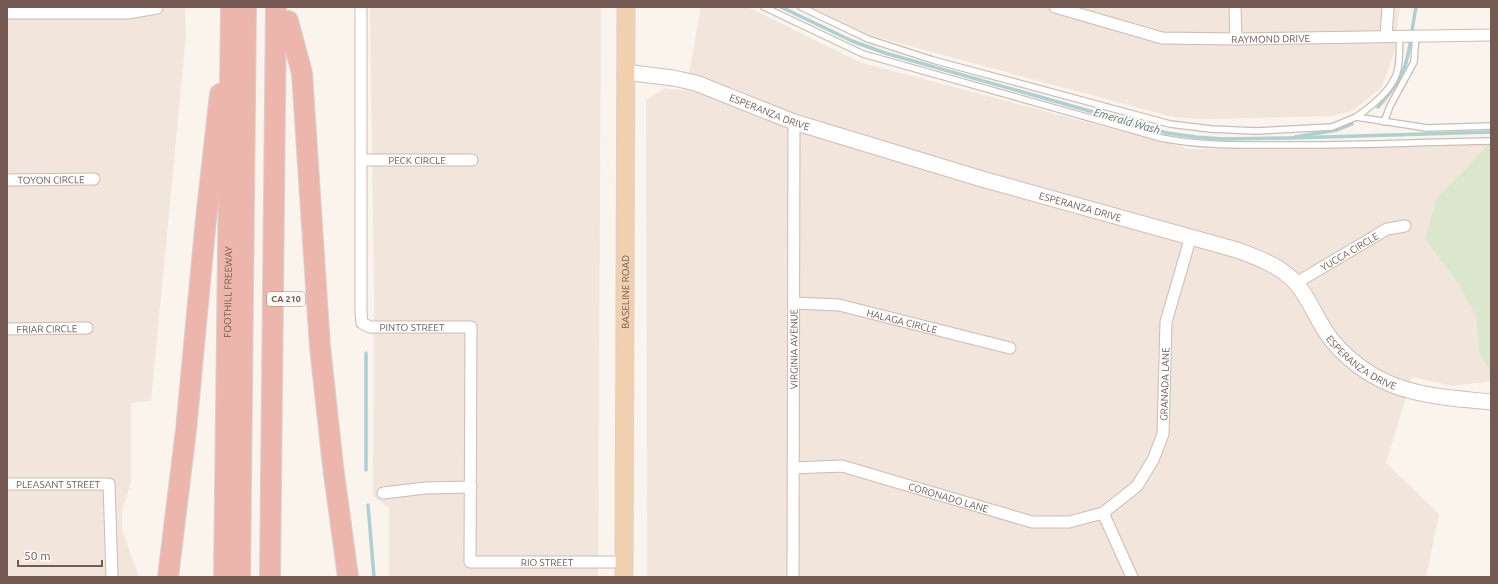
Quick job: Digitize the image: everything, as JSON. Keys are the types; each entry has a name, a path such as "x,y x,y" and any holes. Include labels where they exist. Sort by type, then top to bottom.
{"highway":[{"name":"FOOTHILL FREEWAY","path":"224,577 231,7"},
{"path":"240,577 246,7"},
{"path":"270,577 284,12"},
{"path":"284,12 302,73 320,347 333,466 348,577"},
{"name":"CA 210","path":"283,577 284,12"},
{"path":"168,577 186,430 219,101 231,33"}],"main road":[{"name":"BASELINE ROAD","path":"624,569 626,7"},
{"name":"ESPERANZA DRIVE","path":"625,72 674,78 696,83 794,122 982,179 1237,250 1271,264 1296,283 1333,342 1355,363 1381,380 1405,390 1431,396 1491,402"}],"street":[{"name":"PINTO STREET","path":"361,7 362,323 370,327 471,327 470,562"},
{"name":"RAYMOND DRIVE","path":"1055,7 1073,10 1162,38 1236,39 1491,35"},
{"path":"1235,7 1236,39"},
{"path":"1386,36 1388,7"},
{"path":"7,13 128,13 157,8"},
{"name":"VIRGINIA AVENUE","path":"793,577 794,122"},
{"name":"PECK CIRCLE","path":"361,160 472,160"},
{"name":"TOYON CIRCLE","path":"7,180 94,179"},
{"name":"YUCCA CIRCLE","path":"1296,283 1387,228 1405,226"},
{"name":"GRANADA LANE","path":"1103,513 1137,486 1153,460 1163,434 1166,322 1191,236"},
{"name":"HALAGA CIRCLE","path":"794,303 839,305 1010,348"},
{"name":"FRIAR CIRCLE","path":"7,330 87,328"},
{"name":"CORONADO LANE","path":"793,468 842,466 1032,522 1069,522 1103,513"},
{"name":"PLEASANT STREET","path":"7,484 109,484 112,576"},
{"path":"383,493 426,488 471,488"},
{"path":"1103,513 1132,577"},
{"name":"RIO STREET","path":"470,562 624,569"}],"lane":[{"path":"764,7 863,54 942,78 1188,143 1215,146 1491,141"},
{"path":"801,7 868,39 933,60 1170,124 1211,130 1256,131 1332,126 1356,117 1377,102 1394,79 1398,69 1402,36"},
{"path":"1384,122 1390,106 1414,62 1421,36"},
{"path":"1356,117 1427,128 1491,126"}],"shaded area":[{"path":"7,7 185,7 186,35 151,401 131,403 131,483 122,510 122,530 139,577 7,577"},
{"path":"370,7 601,7 598,577 389,577 389,508 373,496 374,297"},
{"path":"701,7 748,7 859,62 1189,149 1325,149 1488,145 1437,198 1458,283 1476,316 1479,353 1491,372 1491,381 1453,386 1412,377 1386,463 1439,514 1426,577 647,577 646,100 665,88 686,91"},
{"path":"812,7 1400,7 1394,53 1382,87 1352,111 1332,116 1202,119 1173,117 869,35"}],"green space":[{"path":"1488,145 1491,145 1491,372 1479,353 1476,316 1458,283 1425,239 1437,198"}],"waterway":[{"name":"Emerald Wash","path":"781,7 852,41 885,53 1167,133 1223,139 1491,132"},
{"path":"1378,107 1389,94 1403,71 1407,60 1416,7"},
{"path":"1295,137 1337,130 1352,124"},
{"path":"366,353 366,470"},
{"path":"368,505 374,577"}]}
